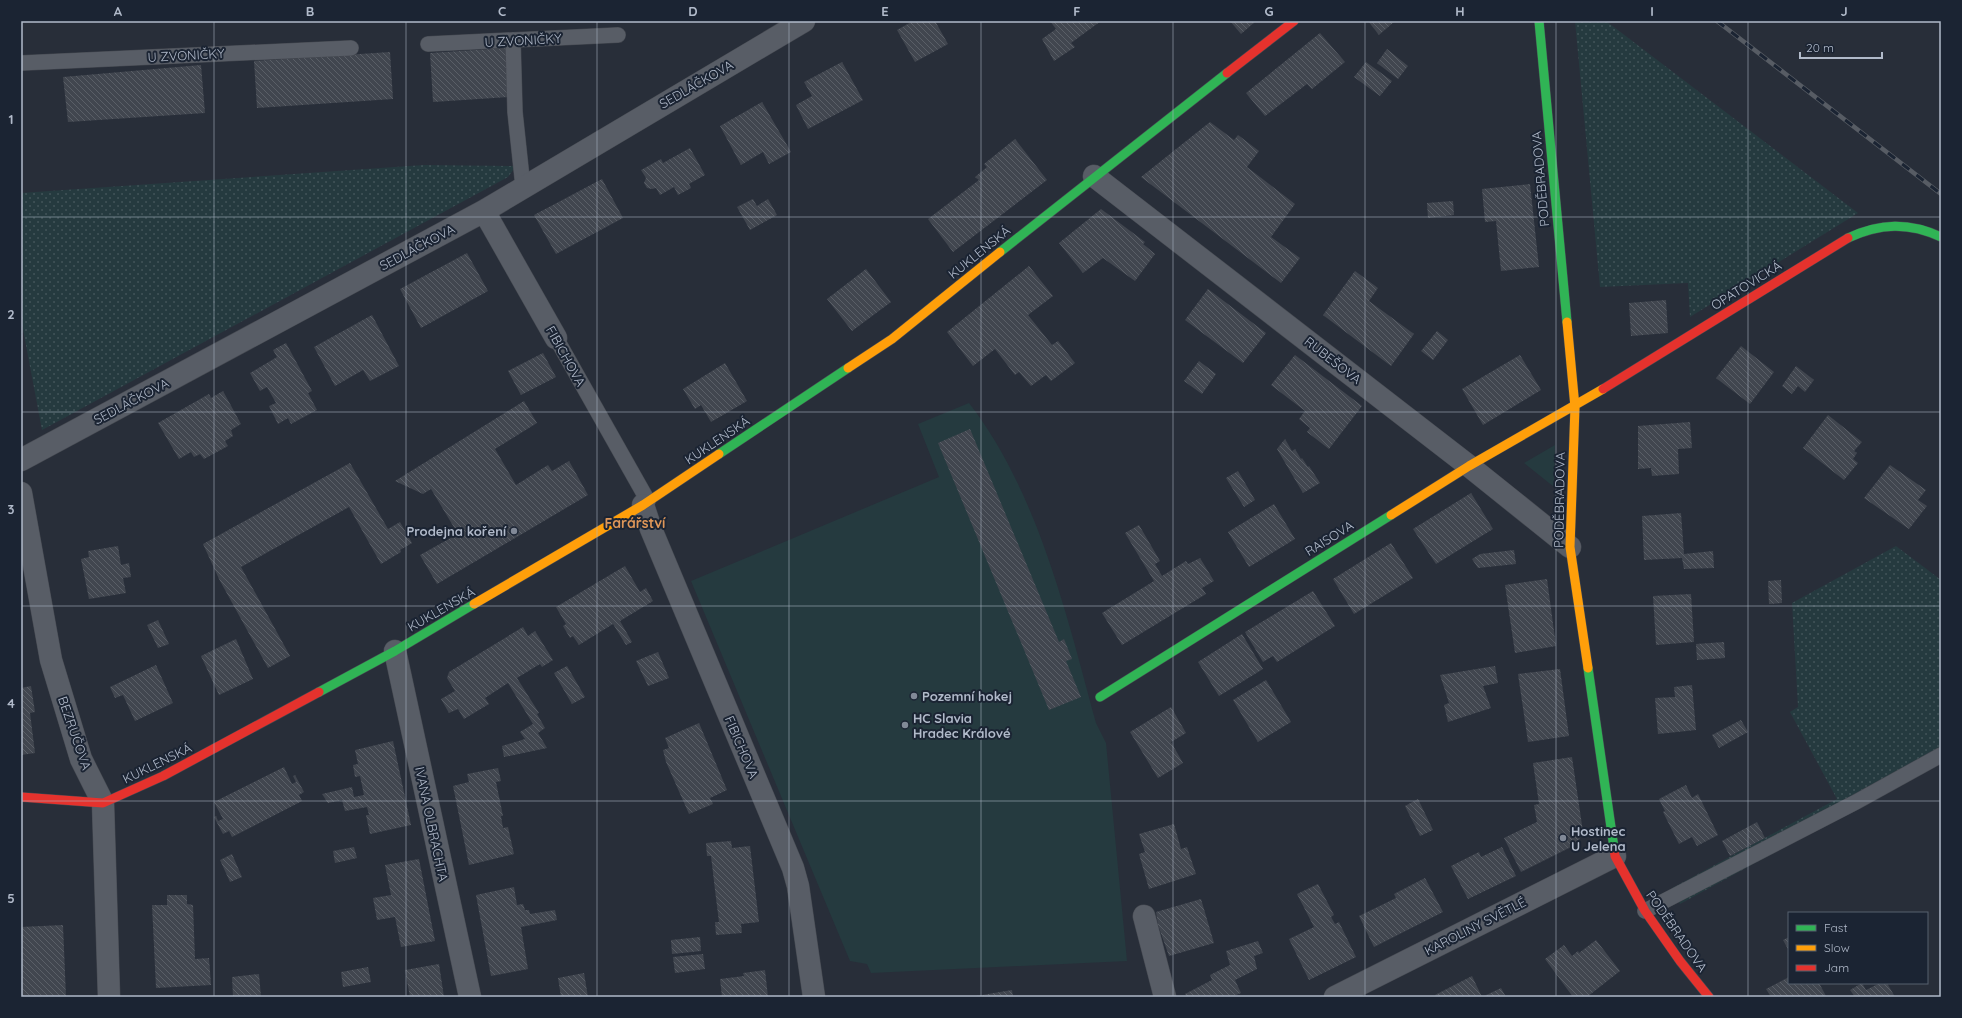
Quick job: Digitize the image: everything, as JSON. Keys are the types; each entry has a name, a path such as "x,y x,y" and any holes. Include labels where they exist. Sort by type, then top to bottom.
{"street":[{"name":"SEDLÁČKOVA","path":"21,460 484,212 523,187 804,21"},
{"name":"KUKLENSKÁ","path":"103,803 163,776 395,651 646,503 892,339 1094,176 1294,21"},
{"name":"PODĚBRADOVA","path":"1539,21 1575,407 1570,547 1615,856 1644,912 1709,997"},
{"name":"RUBEŠOVA","path":"1094,176 1469,466 1570,547"},
{"name":"FIBICHOVA","path":"484,212 556,338"},
{"name":"OPATOVICKÁ","path":"1575,407 1858,233 1874,227 1896,225 1922,229 1941,237"},
{"name":"RAISOVA","path":"1100,697 1469,466 1575,407"},
{"name":"BEZRUČOVA","path":"21,493 51,660 81,759 103,803 109,997"},
{"name":"FIBICHOVA","path":"646,503 651,529 793,868 798,886 814,997"},
{"name":"IVANA OLBRACHTA","path":"395,651 470,997"},
{"path":"21,797 103,803"},
{"name":"KAROLINY SVĚTLÉ","path":"1335,997 1615,856"},
{"path":"1144,916 1165,997"}],"lane":[{"name":"U ZVONIČKY","path":"428,44 618,35"},
{"path":"513,40 515,112 523,187"},
{"name":"U ZVONIČKY","path":"21,63 351,48"},
{"name":"FIBICHOVA","path":"556,338 646,503"},
{"path":"1644,912 1856,802 1941,755"}],"green space":[{"path":"1575,21 1606,21 1858,213 1690,317 1688,283 1600,287"},
{"path":"424,165 516,166 508,177 42,430 21,319 21,193"},
{"name":"Pozemní hokej","path":"969,403 993,438 1014,476 1032,515 1048,556 1074,640 1096,723 1106,743 1127,961 871,973 867,964 850,961 691,581 939,477 918,424"},
{"path":"1555,445 1554,487 1524,463"},
{"path":"1896,546 1941,580 1941,762 1680,904 1672,888 1837,799 1790,712 1798,707 1792,603"}],"building":[{"path":"913,21 935,21 948,44 915,62 897,30"},
{"path":"1050,21 1101,21 1071,43 1075,47 1054,61 1042,39 1056,29"},
{"path":"1230,21 1256,21 1241,34"},
{"path":"1368,21 1395,21 1379,35"},
{"path":"1320,33 1345,62 1312,89 1307,84 1265,116 1246,93"},
{"path":"506,48 509,97 433,102 430,53"},
{"path":"1387,49 1408,66 1398,79 1377,63"},
{"path":"390,52 393,99 257,108 254,61"},
{"path":"842,62 863,100 808,129 796,105 812,96 804,82"},
{"path":"1366,62 1392,81 1380,96 1354,77"},
{"path":"201,65 205,113 68,122 63,77"},
{"path":"762,102 791,152 769,164 763,152 741,165 720,126"},
{"path":"1210,122 1234,140 1238,135 1259,151 1247,167 1295,204 1271,237 1300,258 1281,283 1141,177"},
{"path":"1015,139 1047,180 953,252 928,219 979,180 975,177 987,167 984,164"},
{"path":"690,148 705,175 689,184 691,188 678,195 674,187 660,195 656,188 647,188 644,183 646,178 641,170 661,159 663,163"},
{"path":"602,179 623,218 556,254 534,215"},
{"path":"1530,184 1539,267 1501,271 1496,221 1485,222 1482,189"},
{"path":"753,199 757,206 768,199 777,215 750,230 737,207"},
{"path":"1453,201 1454,215 1428,218 1427,203"},
{"path":"1101,209 1145,242 1143,244 1155,254 1135,281 1103,258 1083,273 1059,243"},
{"path":"467,253 488,291 421,328 400,289"},
{"path":"1029,266 1053,296 1028,315 1052,345 1058,341 1075,363 1051,381 1046,375 1031,386 1019,372 1015,375 995,349 973,366 947,332"},
{"path":"866,269 891,302 852,331 827,299"},
{"path":"1355,271 1378,288 1369,301 1414,334 1391,366 1323,315"},
{"path":"1208,289 1266,333 1243,363 1185,320"},
{"path":"1666,300 1668,333 1631,336 1629,303"},
{"path":"372,315 399,366 370,381 363,370 335,386 314,347"},
{"path":"1437,331 1448,340 1433,360 1421,351"},
{"path":"286,343 312,391 308,393 317,410 291,424 288,418 278,424 269,406 276,403 267,387 260,391 250,373 277,357 273,350"},
{"path":"1741,346 1774,372 1750,404 1716,378"},
{"path":"543,353 556,377 521,395 508,371"},
{"path":"1295,355 1362,406 1329,449 1307,432 1310,428 1299,419 1305,411 1271,385"},
{"path":"1520,355 1541,390 1483,425 1462,389"},
{"path":"1199,361 1216,374 1202,394 1184,381"},
{"path":"725,363 747,401 711,422 701,405 695,409 683,389"},
{"path":"1796,366 1814,380 1805,392 1798,386 1792,394 1782,386"},
{"path":"223,391 241,424 231,430 233,436 225,441 228,446 204,459 200,454 194,457 191,452 179,459 158,423 209,394 211,398"},
{"path":"524,401 537,423 495,449 516,485 548,465 552,471 569,461 588,495 437,584 420,555 458,534 431,489 423,494 395,481"},
{"path":"1828,415 1862,442 1854,451 1857,453 1853,459 1858,463 1844,480 1803,448"},
{"path":"1690,422 1692,448 1678,449 1679,474 1652,476 1651,468 1638,469 1638,426"},
{"path":"970,429 1059,642 1064,639 1072,659 1066,661 1081,697 1049,710 938,443"},
{"path":"1285,439 1292,451 1295,449 1301,459 1302,458 1308,467 1309,466 1320,483 1303,493 1277,449"},
{"path":"350,463 388,529 400,522 412,543 400,550 401,552 381,564 349,507 241,567 290,656 268,668 219,579 203,544"},
{"path":"1890,465 1926,490 1918,500 1927,506 1909,529 1864,498"},
{"path":"1238,471 1255,500 1244,507 1226,478"},
{"path":"1471,493 1493,529 1436,564 1413,529"},
{"path":"1274,504 1295,539 1249,567 1228,532"},
{"path":"1681,513 1684,554 1713,551 1714,568 1684,569 1682,558 1644,560 1642,516"},
{"path":"1139,525 1160,561 1155,564 1162,576 1186,561 1188,564 1200,558 1214,581 1202,588 1206,594 1122,645 1102,613 1154,581 1125,533"},
{"path":"1391,543 1413,578 1354,614 1333,579"},
{"path":"118,546 121,565 129,563 131,577 123,578 126,593 89,599 81,559 89,557 88,551"},
{"path":"1514,550 1516,564 1478,568 1472,559 1480,554"},
{"path":"625,566 640,592 646,588 653,601 620,621 632,642 626,645 613,624 579,645 573,636 570,638 563,626 566,624 556,607"},
{"path":"1547,579 1556,646 1515,653 1505,585"},
{"path":"1781,580 1782,603 1769,604 1768,581"},
{"path":"1313,591 1335,626 1277,662 1273,656 1263,662 1245,632"},
{"path":"1691,594 1694,642 1656,645 1653,596"},
{"path":"158,620 169,644 158,648 147,625"},
{"path":"523,627 528,636 535,631 553,660 542,667 540,664 517,678 539,713 537,714 545,728 538,733 547,748 504,757 502,746 525,739 520,732 533,724 508,683 485,698 489,704 464,719 458,709 449,713 441,699 455,691 447,678 449,672"},
{"path":"1242,634 1263,669 1219,696 1198,662"},
{"path":"236,639 253,679 219,695 201,656"},
{"path":"1724,642 1725,658 1697,660 1696,644"},
{"path":"658,652 669,678 648,686 636,661"},
{"path":"156,665 173,703 135,721 123,695 115,698 110,687"},
{"path":"567,666 585,697 572,704 554,673"},
{"path":"1495,666 1498,683 1483,686 1491,708 1448,722 1444,705 1449,703 1440,675"},
{"path":"1560,669 1569,736 1528,742 1518,674"},
{"path":"1266,680 1291,722 1258,742 1233,700"},
{"path":"1692,685 1696,730 1658,734 1655,698 1675,697 1674,687"},
{"path":"31,686 35,712 30,713 35,753 21,755 21,688"},
{"path":"1171,707 1186,733 1171,742 1183,763 1158,778 1130,732"},
{"path":"1741,720 1748,732 1719,748 1712,735"},
{"path":"699,723 727,790 710,798 713,804 689,814 666,762 663,750 669,748 665,738"},
{"path":"393,741 411,825 370,834 366,815 369,815 367,807 345,811 342,800 328,803 322,794 352,787 354,797 364,795 360,776 355,777 353,765 358,764 355,750"},
{"path":"1572,757 1583,832 1577,844 1521,872 1504,838 1537,822 1534,805 1539,804 1533,763"},
{"path":"284,767 292,784 296,782 293,776 295,775 304,792 299,795 302,801 232,837 229,831 223,834 214,817 216,816 218,821 223,819 214,802"},
{"path":"498,768 501,781 496,782 503,816 501,816 503,828 508,827 514,854 469,865 453,786 469,782 467,774"},
{"path":"1686,785 1692,798 1698,794 1718,835 1697,846 1692,837 1679,844 1663,812 1665,811 1659,799"},
{"path":"1418,799 1433,830 1420,836 1405,806"},
{"path":"1757,822 1765,838 1730,856 1722,841"},
{"path":"1174,824 1181,849 1187,847 1196,874 1149,889 1139,854 1145,852 1139,834"},
{"path":"731,841 732,848 750,846 759,922 741,924 742,933 716,935 715,922 719,922 711,856 707,856 706,843"},
{"path":"354,847 357,858 335,863 333,851"},
{"path":"1502,847 1516,876 1468,899 1451,866 1479,852 1481,857"},
{"path":"232,854 242,877 230,882 220,860"},
{"path":"419,859 435,941 401,947 395,917 377,920 373,898 391,895 385,865"},
{"path":"1425,878 1443,912 1374,947 1359,916 1396,898 1394,894"},
{"path":"1318,884 1334,915 1331,917 1335,924 1339,922 1356,957 1309,980 1289,939 1314,927 1297,894"},
{"path":"514,887 517,905 523,904 525,910 529,910 530,914 555,910 557,920 521,927 528,969 491,976 476,895"},
{"path":"167,895 187,895 187,904 193,905 195,959 209,958 211,985 156,988 152,905 167,905"},
{"path":"1201,899 1214,943 1169,956 1158,925 1156,912"},
{"path":"63,925 66,997 22,997 21,927"},
{"path":"700,937 701,951 672,954 671,940"},
{"path":"1788,938 1788,949 1783,940"},
{"path":"1596,940 1620,971 1587,997 1573,997 1545,959 1564,945 1572,956 1578,951 1579,953"},
{"path":"1258,941 1263,953 1254,956 1257,969 1235,980 1241,993 1234,996 1235,997 1187,997 1185,994 1212,980 1210,975 1230,965 1226,951"},
{"path":"703,954 705,969 675,973 673,957"},
{"path":"439,964 444,997 410,997 405,970"},
{"path":"368,967 371,982 343,987 341,972"},
{"path":"765,970 768,997 722,997 720,979 744,976 743,973"},
{"path":"584,973 588,997 561,997 558,978"},
{"path":"259,974 261,997 233,997 232,977"},
{"path":"1472,976 1482,997 1436,997 1435,995"},
{"path":"1788,978 1788,984 1820,984 1826,996 1771,997 1766,989"},
{"path":"1860,984 1863,984 1866,990 1878,984 1888,984 1895,997 1855,997 1850,990"},
{"path":"1501,988 1506,997 1482,997"},
{"path":"1012,990 1013,997 976,997 976,996"}],"railway":[{"path":"1717,21 1941,194"}],"traffic: fast":[{"path":"1539,21 1567,322"},
{"path":"1000,252 1227,73"},
{"path":"1848,238 1872,229 1894,226 1917,229 1941,237"},
{"path":"719,454 848,368"},
{"path":"1100,697 1391,515"},
{"path":"319,692 395,651 474,604"},
{"path":"1588,668 1614,848"}],"traffic: slow":[{"path":"848,368 892,339 1000,252"},
{"path":"1567,322 1575,407 1570,547 1588,668"},
{"path":"1391,515 1469,466 1603,389"},
{"path":"474,604 643,505 719,454"}],"traffic: jam":[{"path":"1227,73 1294,21"},
{"path":"1603,389 1848,238"},
{"path":"21,797 103,803 163,776 319,692"},
{"path":"1614,848 1615,856 1645,911 1680,961 1709,997"}],"place":[{"name":"Prodejna koření","path":"514,531"},
{"name":"Pozemní hokej","path":"914,696"},
{"name":"HC Slavia Hradec Králové","path":"905,725"},
{"name":"Hostinec U Jelena","path":"1563,838"}],"district":[{"name":"Farářství","path":"635,523"}]}
